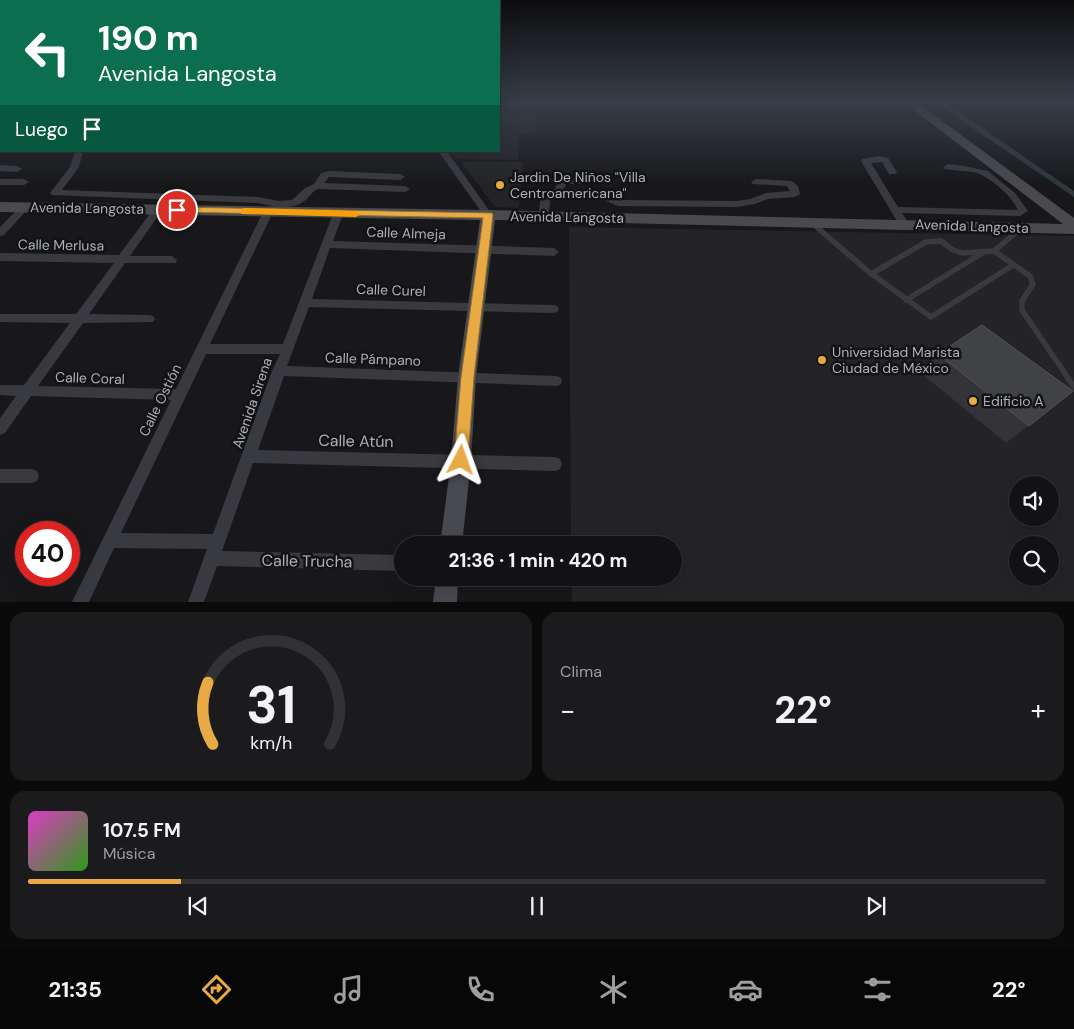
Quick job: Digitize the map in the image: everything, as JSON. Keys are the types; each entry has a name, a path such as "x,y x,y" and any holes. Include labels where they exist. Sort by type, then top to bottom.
{"street":[{"path":"946,129 1074,225"},
{"path":"959,129 1074,215"},
{"path":"79,152 74,167 55,193 258,200 288,204 298,201 306,190 318,186 405,189"},
{"path":"443,152 488,215 467,377 461,460 452,536"},
{"path":"892,172 885,160 879,158 864,161 904,224"},
{"path":"896,210 1020,213 1023,211 1021,204 987,174 969,168 948,167"},
{"path":"0,168 17,169"},
{"path":"318,186 326,174 400,177"},
{"path":"361,187 364,175"},
{"path":"559,192 561,183 564,181 593,181"},
{"path":"0,182 24,182"},
{"path":"543,217 548,193 595,193 618,203 737,204 752,202 771,195 795,194 793,186 789,183 756,182"},
{"name":"Avenida Langosta","path":"0,207 488,215 1074,229"},
{"path":"0,233 25,207"},
{"path":"0,429 158,209"},
{"name":"Calle Ostión","path":"80,602 268,212"},
{"name":"Avenida Sirena","path":"196,602 250,456 286,349 338,214"},
{"name":"Calle Almeja","path":"326,244 484,250"},
{"path":"484,250 554,252"},
{"name":"Calle Merlusa","path":"0,257 172,260"},
{"name":"Calle Curel","path":"305,303 553,309"},
{"path":"0,318 149,319"},
{"path":"201,349 286,349"},
{"name":"Calle Pámpano","path":"278,371 556,380"},
{"name":"Calle Coral","path":"0,390 179,395"},
{"name":"Calle Atún","path":"250,456 461,460 555,464"},
{"path":"0,476 32,476"},
{"path":"110,540 218,542"},
{"name":"Calle Trucha","path":"212,558 394,563"},
{"path":"446,602 447,586"}],"lane":[{"path":"812,222 846,255 930,316 1013,265"},
{"path":"871,274 926,242 935,239 942,241 956,252 982,253 994,251 1022,227"},
{"path":"994,251 1030,276 1033,284 1022,301 1022,310 1074,387"},
{"path":"906,300 982,253"}],"shaded area":[{"path":"500,129 535,129 535,133 519,133 518,160 455,159 449,152 500,152"},
{"path":"974,129 984,129 1074,191 1074,197"},
{"name":"Jardin De Niños \"Villa Centroamericana\"","path":"461,162 523,162 519,208 495,207"},
{"name":"Universidad Marista Ciudad de México","path":"569,227 1074,236 1074,601 572,601 571,586 682,586 682,536 571,536"}],"building":[{"path":"982,325 1073,391 1029,426 938,354"}],"slow traffic":[{"path":"244,211 356,214"}],"place":[{"name":"Jardin De Niños \"Villa Centroamericana\"","path":"500,185"},
{"name":"Universidad Marista Ciudad de México","path":"822,360"},
{"name":"Edificio A","path":"973,401"}],"route":[{"path":"177,210 488,215 467,377 461,460"}]}
